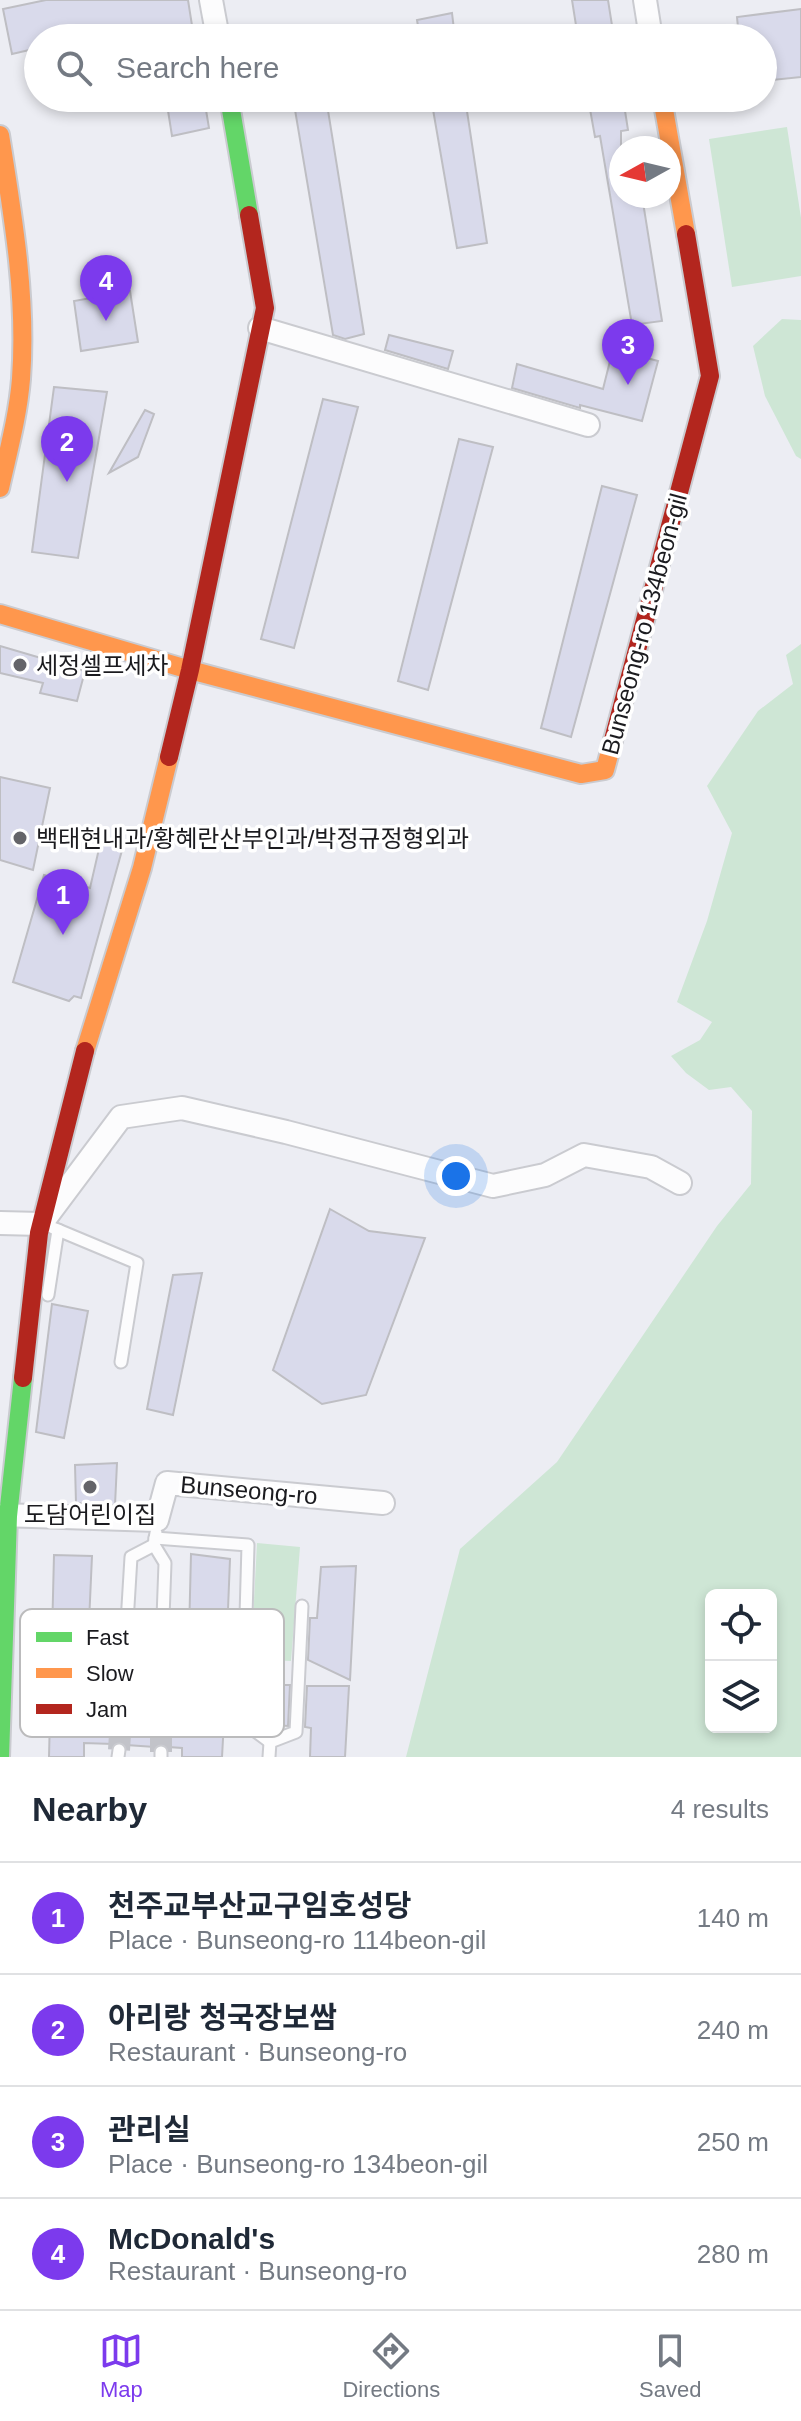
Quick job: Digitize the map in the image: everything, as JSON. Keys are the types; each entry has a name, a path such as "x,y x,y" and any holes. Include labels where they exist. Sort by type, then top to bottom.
{"street":[{"path":"211,0 215,24"},
{"path":"645,0 649,24"},
{"path":"0,1757 4,1515 49,1227 89,1035 142,868 190,670 265,308 231,112"},
{"name":"Bunseong-ro 134beon-gil","path":"0,614 190,670 581,774 605,770 710,376 664,112"},
{"path":"0,135 17,235 21,334 17,414 0,488"},
{"path":"260,328 588,425"},
{"path":"49,1227 121,1117 182,1108 493,1186 545,1175 584,1155 651,1167 680,1183"},
{"path":"0,1223 49,1227"},
{"name":"Bunseong-ro","path":"4,1515 156,1534 167,1483 383,1503"}],"lane":[{"path":"47,1301 49,1227 137,1263 121,1362"},
{"path":"156,1534 165,1563 163,1609"},
{"path":"128,1609 131,1557 156,1534 248,1545 246,1609"},
{"path":"284,1737 296,1732 302,1606"},
{"path":"263,1737 270,1742"},
{"path":"270,1742 283,1737"},
{"path":"269,1757 270,1742"}],"green space":[{"path":"787,127 801,218 801,276 732,287 709,139"},
{"path":"782,319 801,320 801,459 796,456 765,396 753,346"},
{"path":"801,644 801,1757 406,1757 460,1549 557,1462 717,1226 751,1184 752,1111 731,1087 709,1090 686,1073 671,1056 700,1040 712,1022 677,1002 707,921 732,833 707,786 758,711 793,684 786,655"},
{"path":"257,1543 300,1547 291,1661 284,1661 284,1609 254,1609"}],"building":[{"path":"46,0 188,0 192,24 24,24 24,51 12,54 3,9"},
{"path":"572,0 608,0 612,24 576,24"},
{"path":"801,9 801,77 777,80 777,24 738,24 737,17"},
{"path":"452,13 453,24 418,24 417,20"},
{"path":"168,112 206,112 209,128 172,136"},
{"path":"295,112 328,112 364,334 345,339 333,335"},
{"path":"433,112 467,112 487,243 457,248"},
{"path":"591,112 625,112 628,130 621,131 621,136 609,136 609,189 600,136 595,137"},
{"path":"612,208 644,208 662,321 632,325"},
{"path":"130,291 138,342 81,351 74,301"},
{"path":"389,335 453,351 448,369 385,350"},
{"path":"613,349 658,361 642,421 580,405 580,408 512,388 517,364 603,389"},
{"path":"54,387 107,392 78,558 32,552"},
{"path":"323,399 358,407 294,648 261,639"},
{"path":"145,410 154,414 138,457 109,473"},
{"path":"459,439 493,447 428,690 398,681"},
{"path":"602,486 637,495 571,737 541,728"},
{"path":"0,646 85,671 77,701 40,693 43,683 0,673"},
{"name":"백태현내과/황혜란산부인과/박정규정형외과","path":"0,777 50,788 33,870 0,860"},
{"path":"101,840 124,843 81,998 74,996 69,1001 13,982 44,875 90,888"},
{"path":"330,1209 369,1231 425,1238 366,1395 322,1404 273,1370"},
{"path":"202,1273 173,1415 147,1409 173,1275"},
{"path":"52,1304 88,1311 64,1438 36,1432"},
{"name":"도담어린이집","path":"117,1463 115,1505 76,1503 75,1465"},
{"path":"191,1554 230,1559 228,1609 190,1609"},
{"path":"54,1555 92,1556 90,1609 53,1609"},
{"path":"356,1566 350,1680 308,1660 310,1618 317,1618 321,1567"},
{"path":"284,1685 290,1685 288,1726 284,1726"},
{"path":"307,1686 349,1686 345,1757 310,1757 311,1728 305,1727"},
{"path":"49,1737 223,1737 222,1757 182,1757 182,1748 119,1742 84,1743 84,1757 49,1757"}],"tunnel":[{"path":"119,1750 120,1737"},
{"path":"161,1737 161,1752"}],"traffic: fast":[{"path":"231,112 249,215"},
{"path":"0,1757 8,1516 23,1378"}],"traffic: slow":[{"path":"664,112 686,234"},
{"path":"0,135 18,257 22,318 18,407 0,488"},
{"path":"0,614 190,670 581,774 605,770 613,740"},
{"path":"85,1051 142,868 169,757"}],"traffic: jam":[{"path":"169,757 265,308 249,215"},
{"path":"613,740 710,376 686,234"},
{"path":"23,1378 39,1233 85,1051"}],"place":[{"name":"McDonald's","path":"106,321"},
{"name":"관리실","path":"628,385"},
{"name":"아리랑 청국장보쌈","path":"67,482"},
{"name":"세정셀프세차","path":"20,665"},
{"name":"백태현내과/황혜란산부인과/박정규정형외과","path":"20,838"},
{"name":"천주교부산교구임호성당","path":"63,935"},
{"name":"도담어린이집","path":"90,1487"}]}
